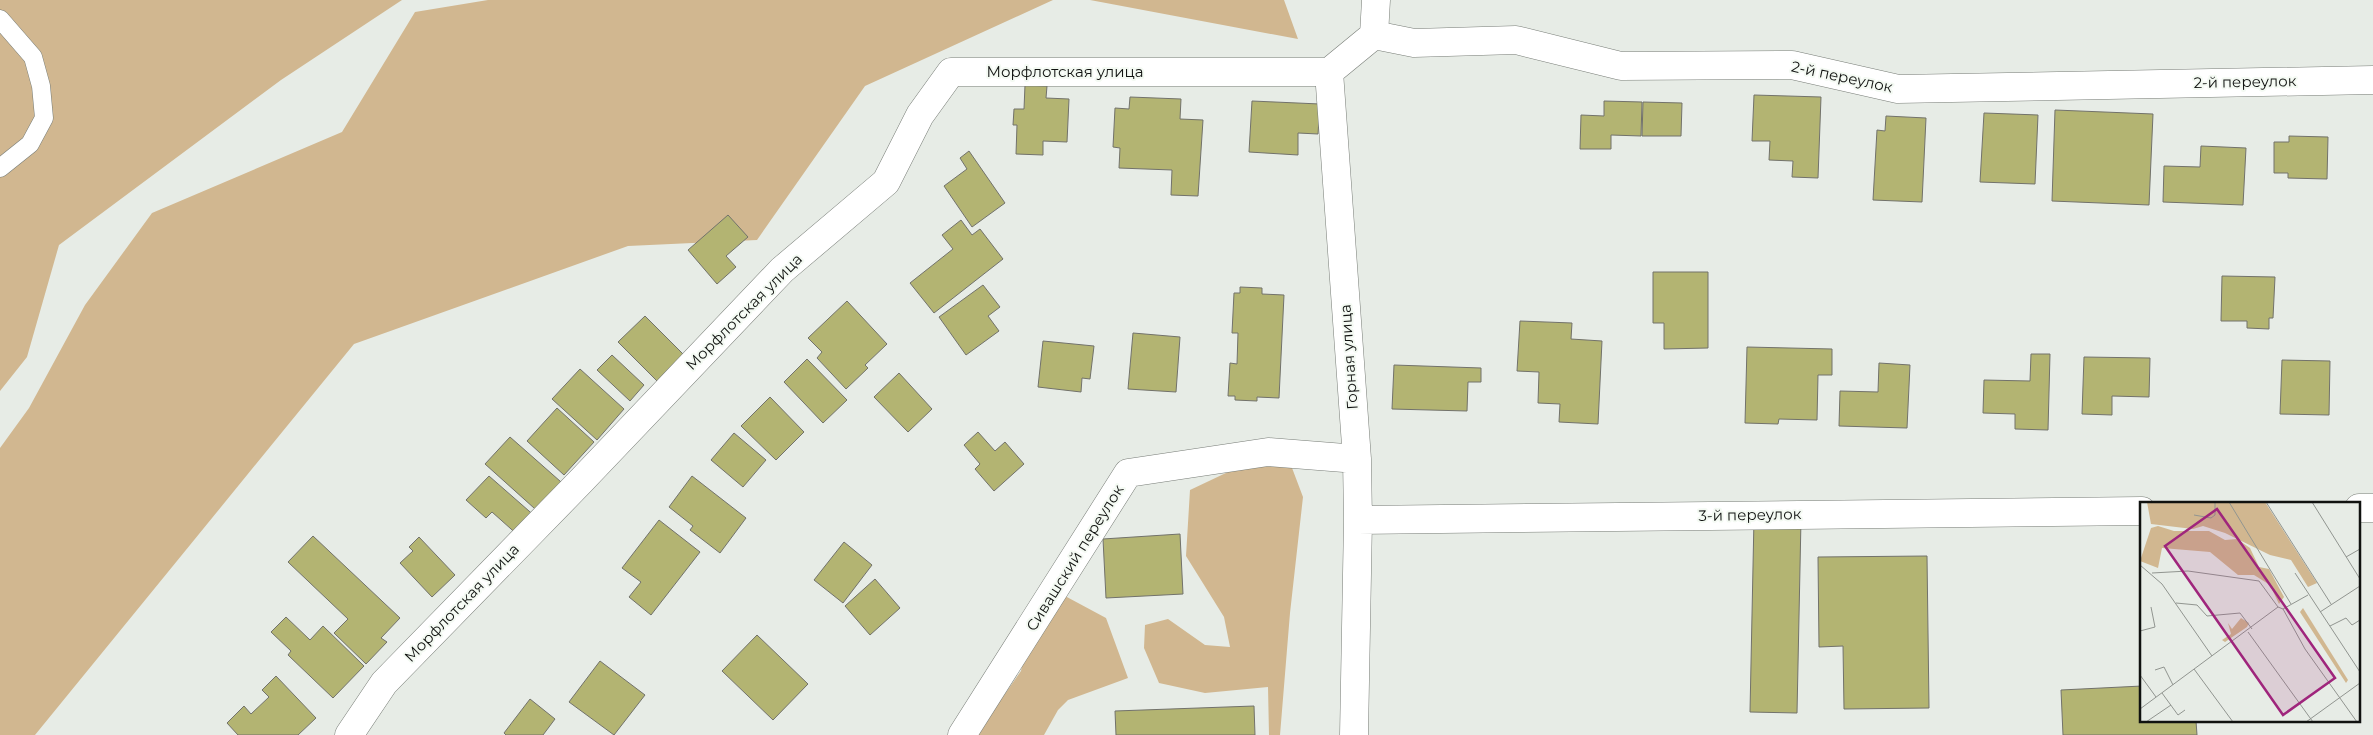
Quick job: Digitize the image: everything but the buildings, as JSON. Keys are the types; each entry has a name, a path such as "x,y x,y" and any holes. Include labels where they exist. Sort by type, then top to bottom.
{"street":[{"path":"1329,72 1374,35 1376,0"},
{"name":"2-й переулок","path":"1374,35 1414,43 1516,40 1621,66 1792,65 1898,89 2373,80"},
{"name":"Морфлотская улица","path":"349,735 384,683 588,474 782,270 886,182 920,115 951,72 1329,72"},
{"name":"Горная улица","path":"1329,72 1357,459 1358,520 1354,735"},
{"name":"Сивашский переулок","path":"962,735 1128,474 1268,452 1357,459"},
{"path":"2360,508 2373,508"},
{"name":"3-й переулок","path":"1358,520 2140,511"}],"lane":[{"path":"0,19 33,56 41,86 44,118 30,144 0,168"}],"shaded area":[{"path":"0,0 402,0 281,80 59,245 27,357 0,391"},
{"path":"488,0 1053,0 865,86 757,240 628,246 354,344 35,735 0,735 0,448 29,408 85,305 152,213 342,132 415,12"},
{"path":"1090,0 1284,0 1298,39"},
{"path":"1286,452 1303,497 1290,613 1280,735 1269,735 1268,687 1205,693 1159,683 1144,648 1145,625 1168,619 1205,645 1230,647 1224,617 1186,556 1190,490 1247,463"},
{"path":"1065,596 1106,618 1128,678 1068,700 1058,710 1044,735 976,735 1021,671 1032,612"}]}
